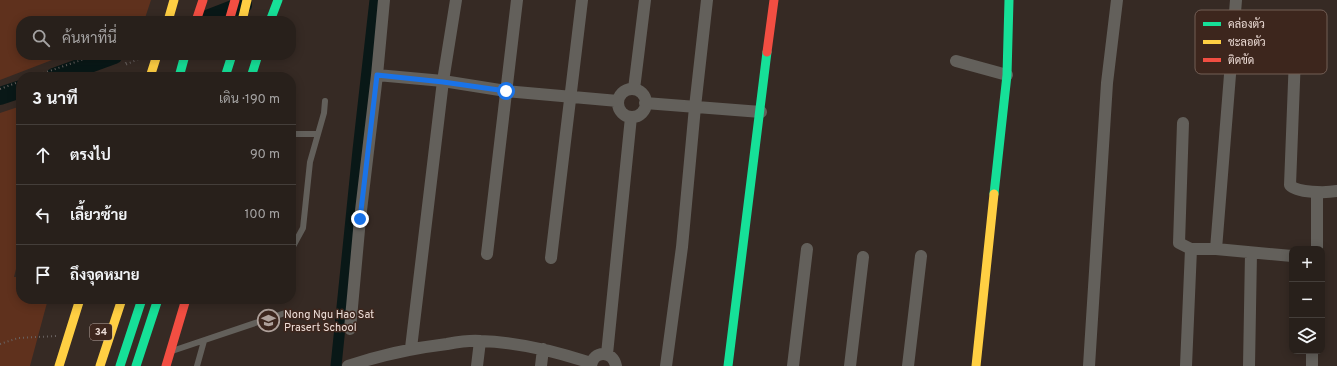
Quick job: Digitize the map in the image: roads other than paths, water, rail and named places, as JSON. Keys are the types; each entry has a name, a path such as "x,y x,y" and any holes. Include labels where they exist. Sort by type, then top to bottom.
{"main road":[{"path":"169,16 174,0"},
{"path":"230,16 235,0"},
{"path":"244,16 247,0"},
{"path":"272,16 278,0"},
{"path":"728,366 774,0"},
{"path":"976,366 1006,75 1009,0"},
{"path":"198,16 202,3"},
{"path":"151,72 155,60"},
{"path":"180,72 184,60"},
{"path":"227,72 230,60"},
{"path":"253,72 256,60"},
{"path":"59,366 78,304"},
{"path":"100,366 120,304"},
{"path":"120,366 140,304"},
{"path":"149,329 156,304"},
{"path":"136,366 159,304"},
{"path":"166,366 184,304"}],"street":[{"path":"350,329 360,219 377,75 384,0"},
{"path":"411,348 443,82 456,0"},
{"path":"487,254 517,0"},
{"path":"551,258 582,0"},
{"path":"634,90 645,0"},
{"path":"666,366 682,247 707,0"},
{"path":"1089,366 1107,83 1117,0"},
{"path":"1235,10 1236,0"},
{"path":"956,61 1006,75"},
{"path":"1216,249 1230,74"},
{"path":"1294,74 1289,183 1293,188 1317,192 1337,191"},
{"path":"377,75 506,91 618,102"},
{"path":"634,90 642,94 645,103 643,111 640,114 631,117 623,114 618,106 618,102 619,97 626,91 634,90"},
{"path":"645,103 761,112"},
{"path":"607,354 631,117"},
{"path":"1183,123 1178,240 1180,244 1191,249 1216,249 1289,256"},
{"path":"1317,192 1317,246"},
{"path":"793,366 807,249"},
{"path":"1186,366 1191,249"},
{"path":"1249,366 1251,253"},
{"path":"908,366 921,256"},
{"path":"850,366 863,257"},
{"path":"477,366 480,341"},
{"path":"348,366 375,357 411,348 480,341 510,343 543,349 569,355 591,365 593,360 599,354 607,354 614,360 616,366"},
{"path":"541,366 543,349"},
{"path":"1312,354 1312,366"}],"lane":[{"path":"296,241 303,228 310,162 324,113 325,101"},
{"path":"296,134 318,134"},
{"path":"170,352 285,313"},
{"path":"197,366 204,341"}],"waterway":[{"path":"336,366 375,0"},
{"path":"215,16 243,5"},
{"path":"68,72 100,60"},
{"path":"0,96 16,91"}],"place":[{"name":"Nong Ngu Hao Sat Prasert School","path":"269,321"}]}
